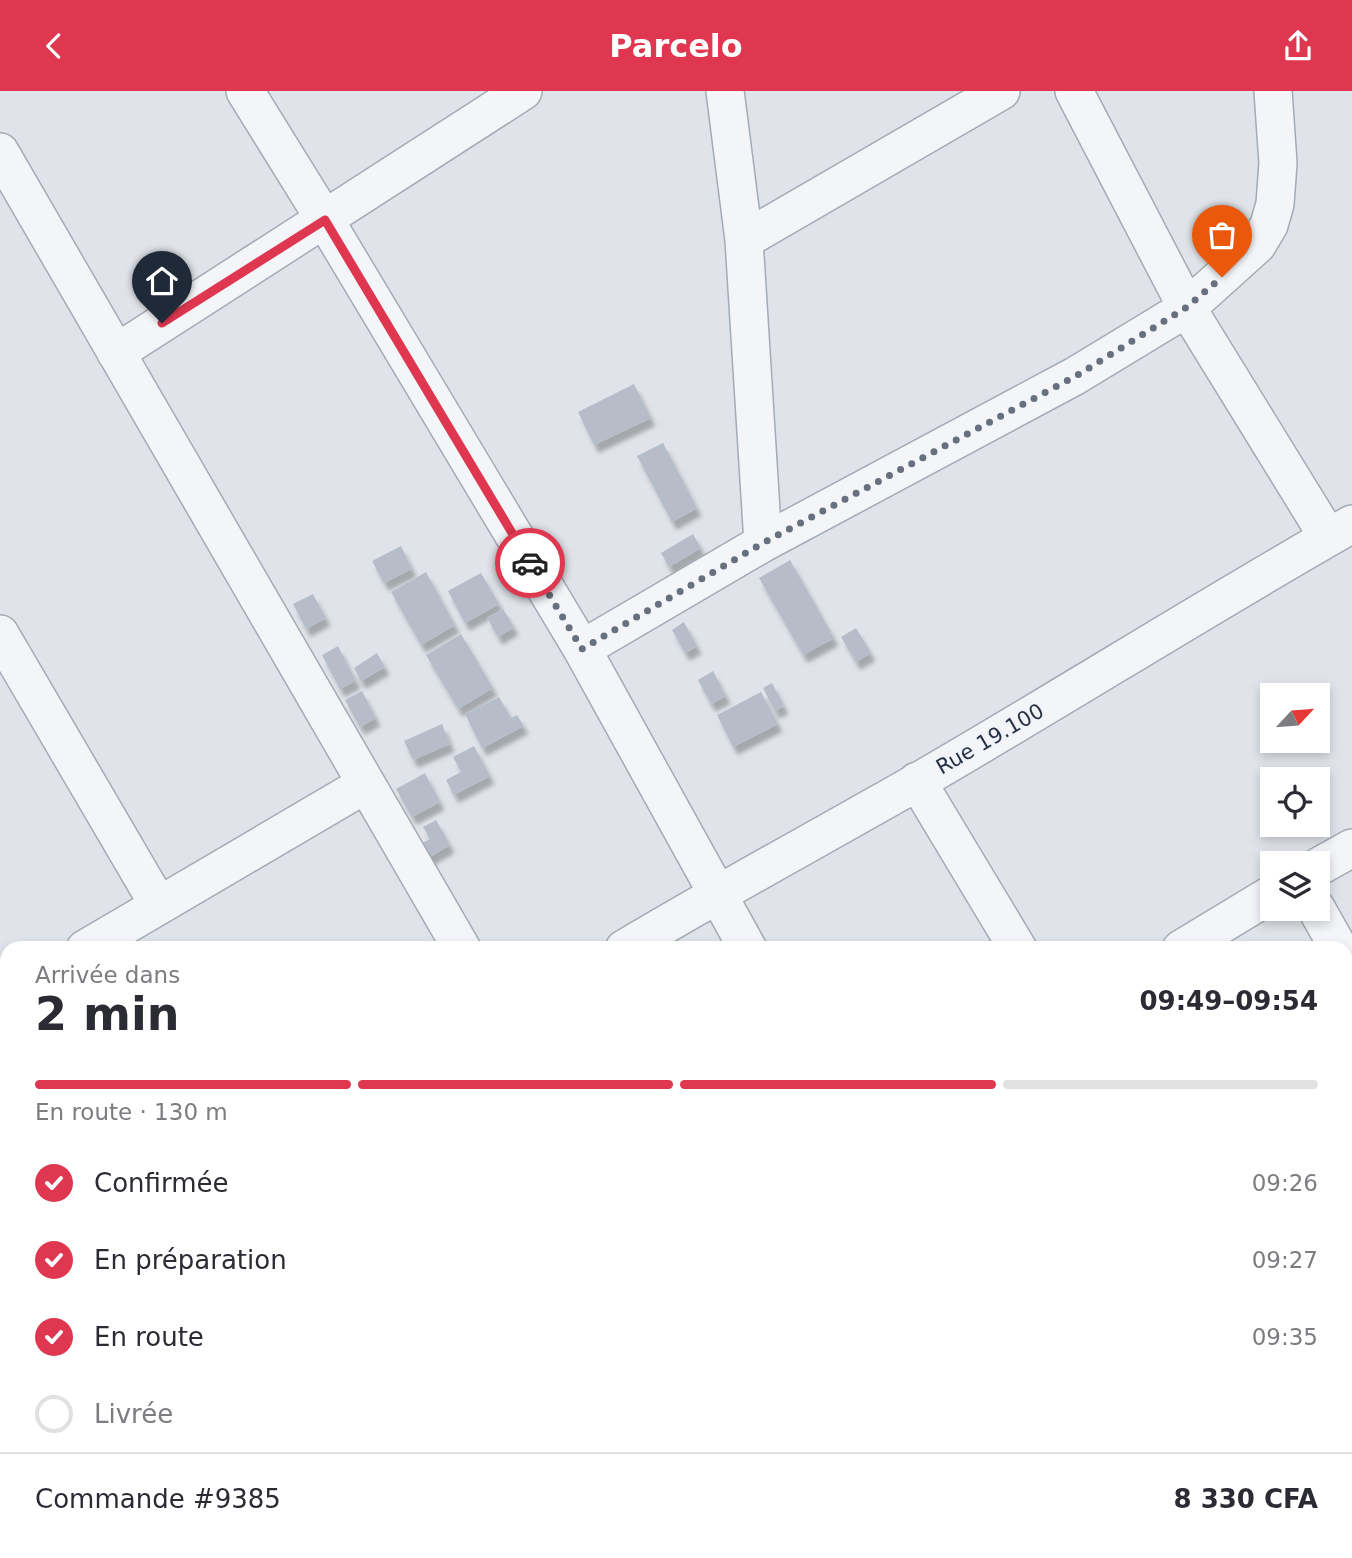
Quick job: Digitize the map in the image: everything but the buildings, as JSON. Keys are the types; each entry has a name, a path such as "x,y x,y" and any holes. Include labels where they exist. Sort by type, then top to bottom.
{"street":[{"path":"244,91 325,220 582,649 743,941"},
{"path":"725,91 744,240 763,543"},
{"path":"744,240 1001,91"},
{"path":"1074,91 1187,307 1340,530"},
{"path":"582,649 763,543 1076,376 1187,307 1256,245 1269,225 1275,204 1278,163 1273,91"},
{"path":"116,352 325,220 514,93"},
{"path":"0,152 457,941"},
{"name":"Rue 19.100","path":"638,941 918,781 1340,530"},
{"path":"0,634 158,904"},
{"path":"918,781 1013,941"},
{"path":"98,941 366,784"},
{"path":"1330,860 1352,848"},
{"path":"1194,941 1260,901"},
{"path":"1323,921 1335,941"}],"way so far":[{"path":"530,563 582,649 763,543 1076,376 1187,307 1222,277"}],"route":[{"path":"162,323 325,220 530,563"}]}
